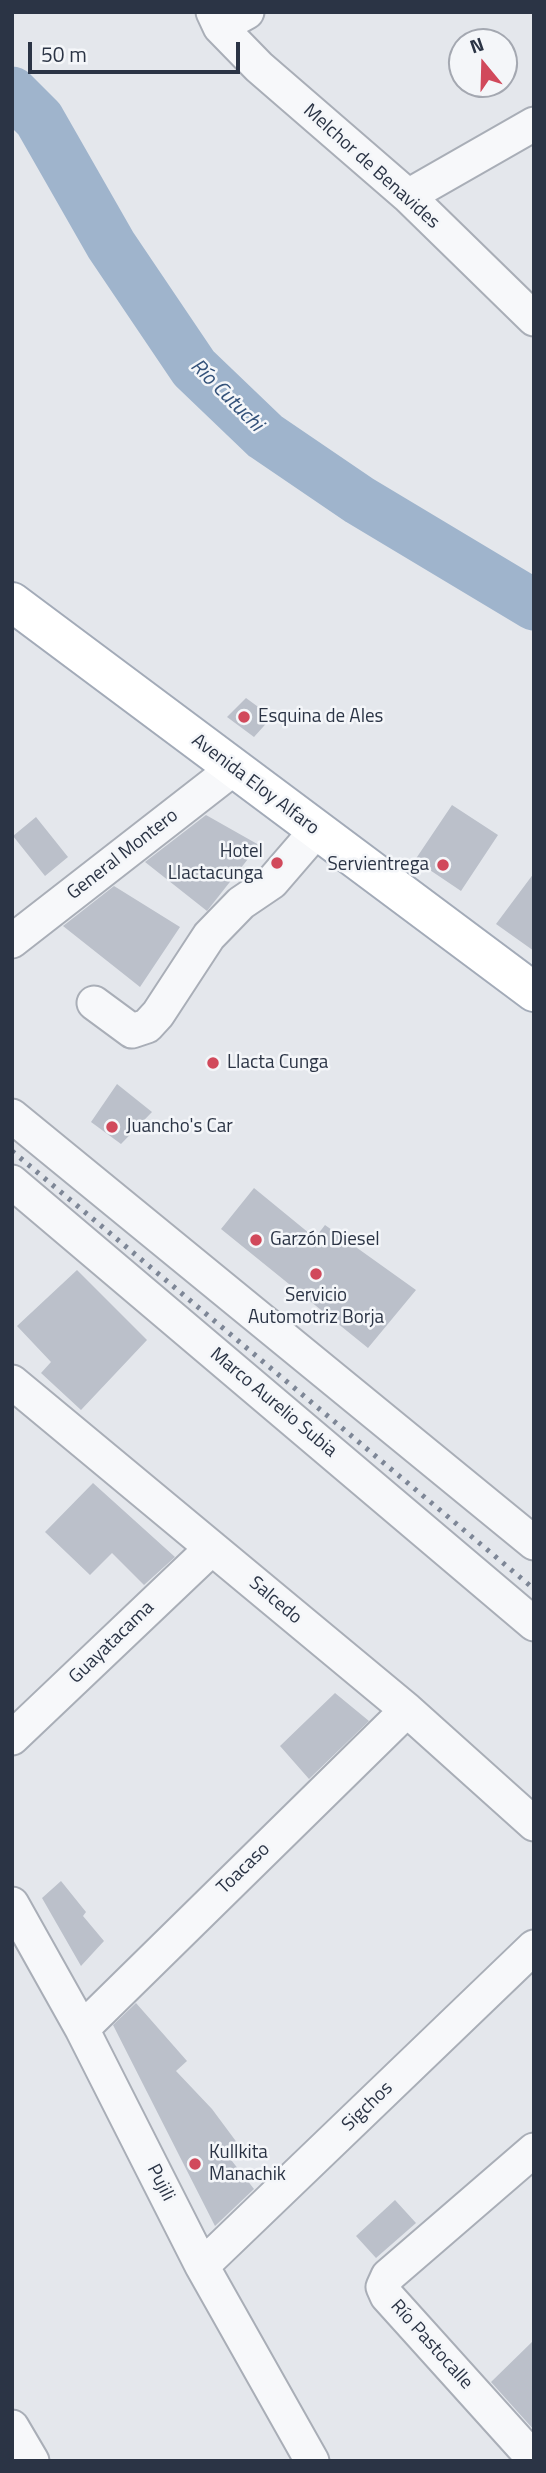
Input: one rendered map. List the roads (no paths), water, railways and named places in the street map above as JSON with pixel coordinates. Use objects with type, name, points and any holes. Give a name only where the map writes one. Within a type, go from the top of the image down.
[{"type":"main road","name":"Avenida Eloy Alfaro","points":[[12,602],[534,992]]},
{"type":"street","name":"Melchor de Benavides","points":[[227,17],[259,67],[527,304]]},
{"type":"street","points":[[408,196],[534,124]]},
{"type":"street","name":"General Montero","points":[[12,941],[233,769]]},
{"type":"street","points":[[94,1003],[132,1031],[147,1026],[158,1014],[209,936],[241,903],[272,882],[316,831]]},
{"type":"street","points":[[12,1116],[534,1543]]},
{"type":"street","name":"Marco Aurelio Subia","points":[[12,1182],[534,1624]]},
{"type":"street","name":"Salcedo","points":[[12,1382],[407,1710],[534,1824]]},
{"type":"street","name":"Guayatacama","points":[[12,1738],[212,1548]]},
{"type":"street","name":"Toacaso","points":[[82,2029],[407,1710]]},
{"type":"street","name":"Pujili","points":[[12,1904],[82,2029],[202,2266],[312,2461]]},
{"type":"street","name":"Sigchos","points":[[202,2266],[534,1947]]},
{"type":"street","name":"Río Pastocalle","points":[[534,2150],[387,2276],[383,2287],[387,2296],[534,2459]]},
{"type":"street","points":[[12,2427],[32,2461]]},
{"type":"waterway","name":"Río Cutuchi","points":[[12,92],[39,119],[111,245],[194,368],[265,436],[359,500],[534,605]]},
{"type":"railway","points":[[12,1151],[534,1589]]},
{"type":"place","name":"Esquina de Ales","points":[[244,717]]},
{"type":"place","name":"Hotel Llactacunga","points":[[277,863]]},
{"type":"place","name":"Servientrega","points":[[443,865]]},
{"type":"place","name":"Llacta Cunga","points":[[213,1063]]},
{"type":"place","name":"Juancho's Car","points":[[112,1127]]},
{"type":"place","name":"Garzón Diesel","points":[[256,1240]]},
{"type":"place","name":"Servicio Automotriz Borja","points":[[316,1274]]},
{"type":"place","name":"Kullkita Manachik","points":[[195,2164]]}]
